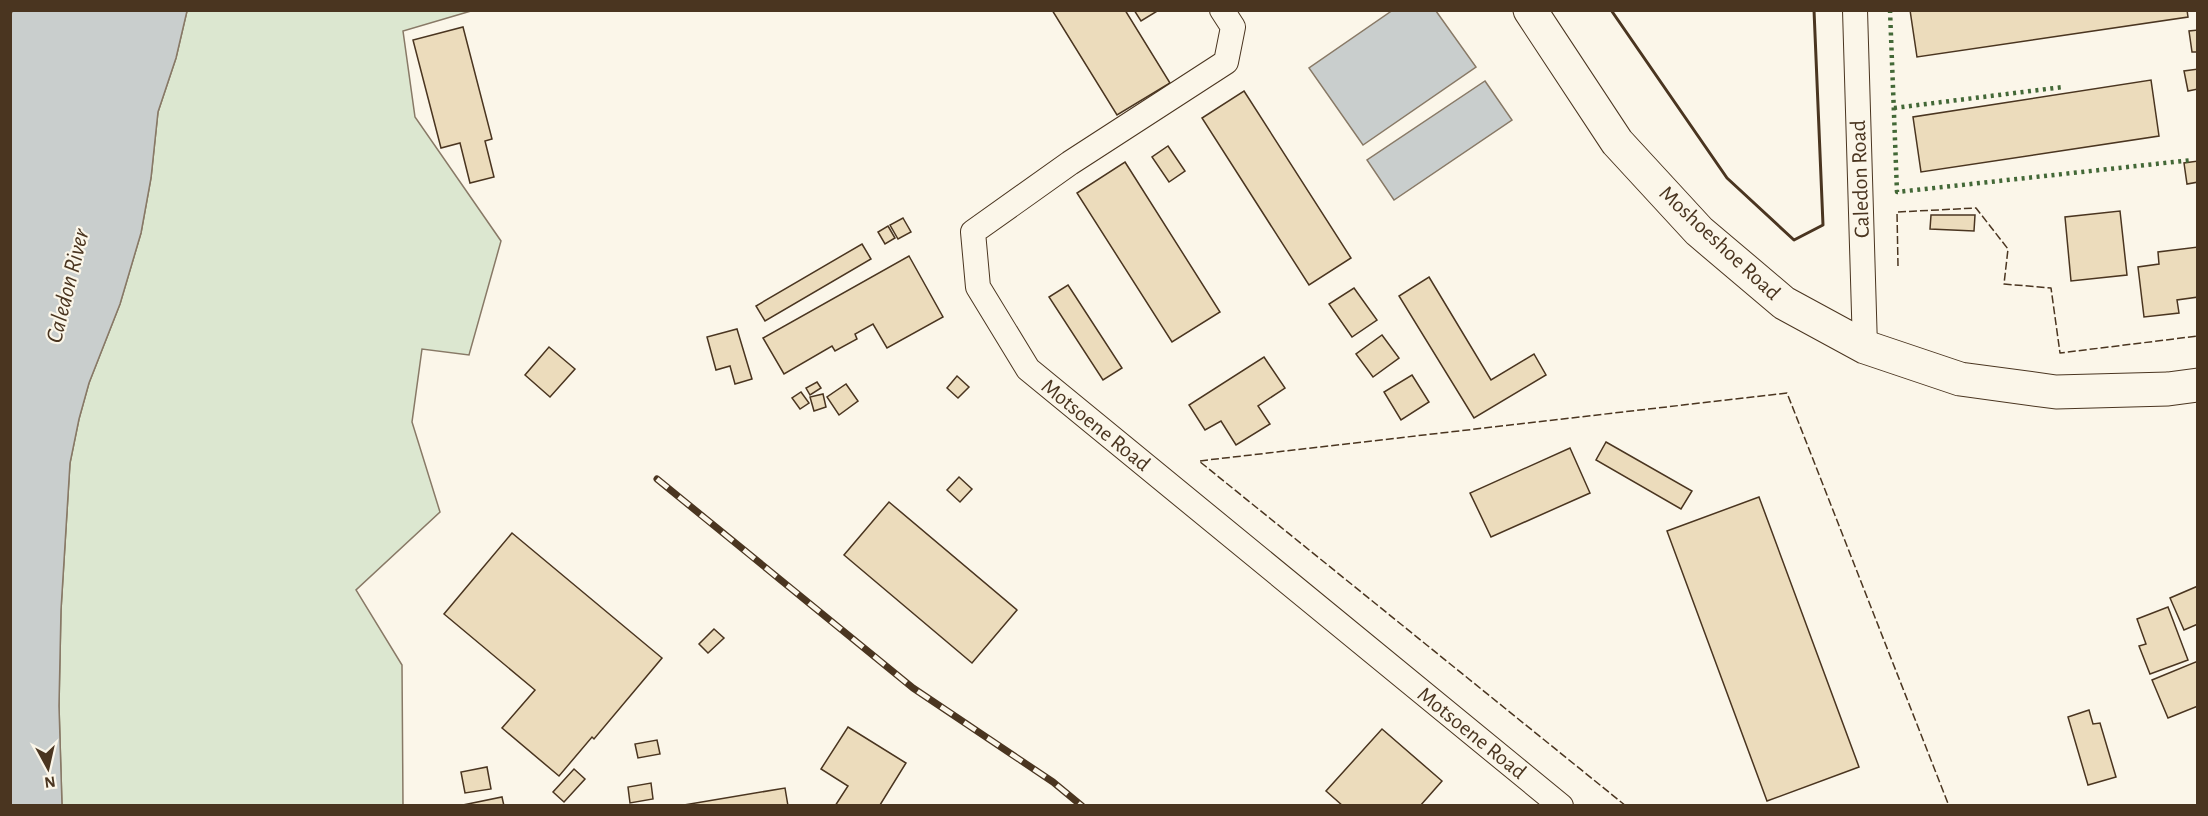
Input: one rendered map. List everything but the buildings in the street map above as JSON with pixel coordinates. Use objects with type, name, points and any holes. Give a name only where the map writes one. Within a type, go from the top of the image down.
[{"type":"main road","name":"Moshoeshoe Road","points":[[1530,10],[1617,142],[1699,231],[1784,303],[1865,347],[1960,379],[2056,392],[2168,389],[2198,385]]},
{"type":"street","name":"Motsoene Road","points":[[1222,10],[1233,27],[1226,62],[1070,163],[973,232],[978,287],[1028,369],[1561,806]]},
{"type":"street","name":"Caledon Road","points":[[1855,10],[1865,347]]},
{"type":"green space","points":[[187,11],[471,11],[403,31],[415,117],[501,241],[469,355],[422,349],[412,422],[440,512],[356,590],[402,665],[403,805],[62,806],[59,706],[61,610],[70,463],[89,383],[120,304],[141,233],[151,178],[158,112],[176,58]]},
{"type":"water","name":"Caledon River","points":[[13,10],[187,11],[176,58],[158,112],[151,178],[141,233],[120,304],[89,383],[70,463],[61,610],[59,706],[62,805],[11,805],[10,16]]},
{"type":"water","points":[[1393,10],[1436,11],[1476,67],[1363,145],[1309,68]]},
{"type":"water","points":[[1485,81],[1512,120],[1394,200],[1367,160]]},
{"type":"railway","points":[[657,479],[913,688],[1053,782],[1082,806]]},
{"type":"hedge","points":[[1890,10],[1897,192],[2192,160]]},
{"type":"hedge","points":[[1894,108],[2063,87]]},
{"type":"fence","points":[[1898,266],[1897,212],[1976,208],[2008,249],[2004,284],[2051,288],[2060,353],[2198,336]]},
{"type":"fence","points":[[1626,806],[1199,461],[1787,393],[1949,806]]},
{"type":"wall","points":[[1611,10],[1727,178],[1794,240],[1823,225],[1814,10]]}]
